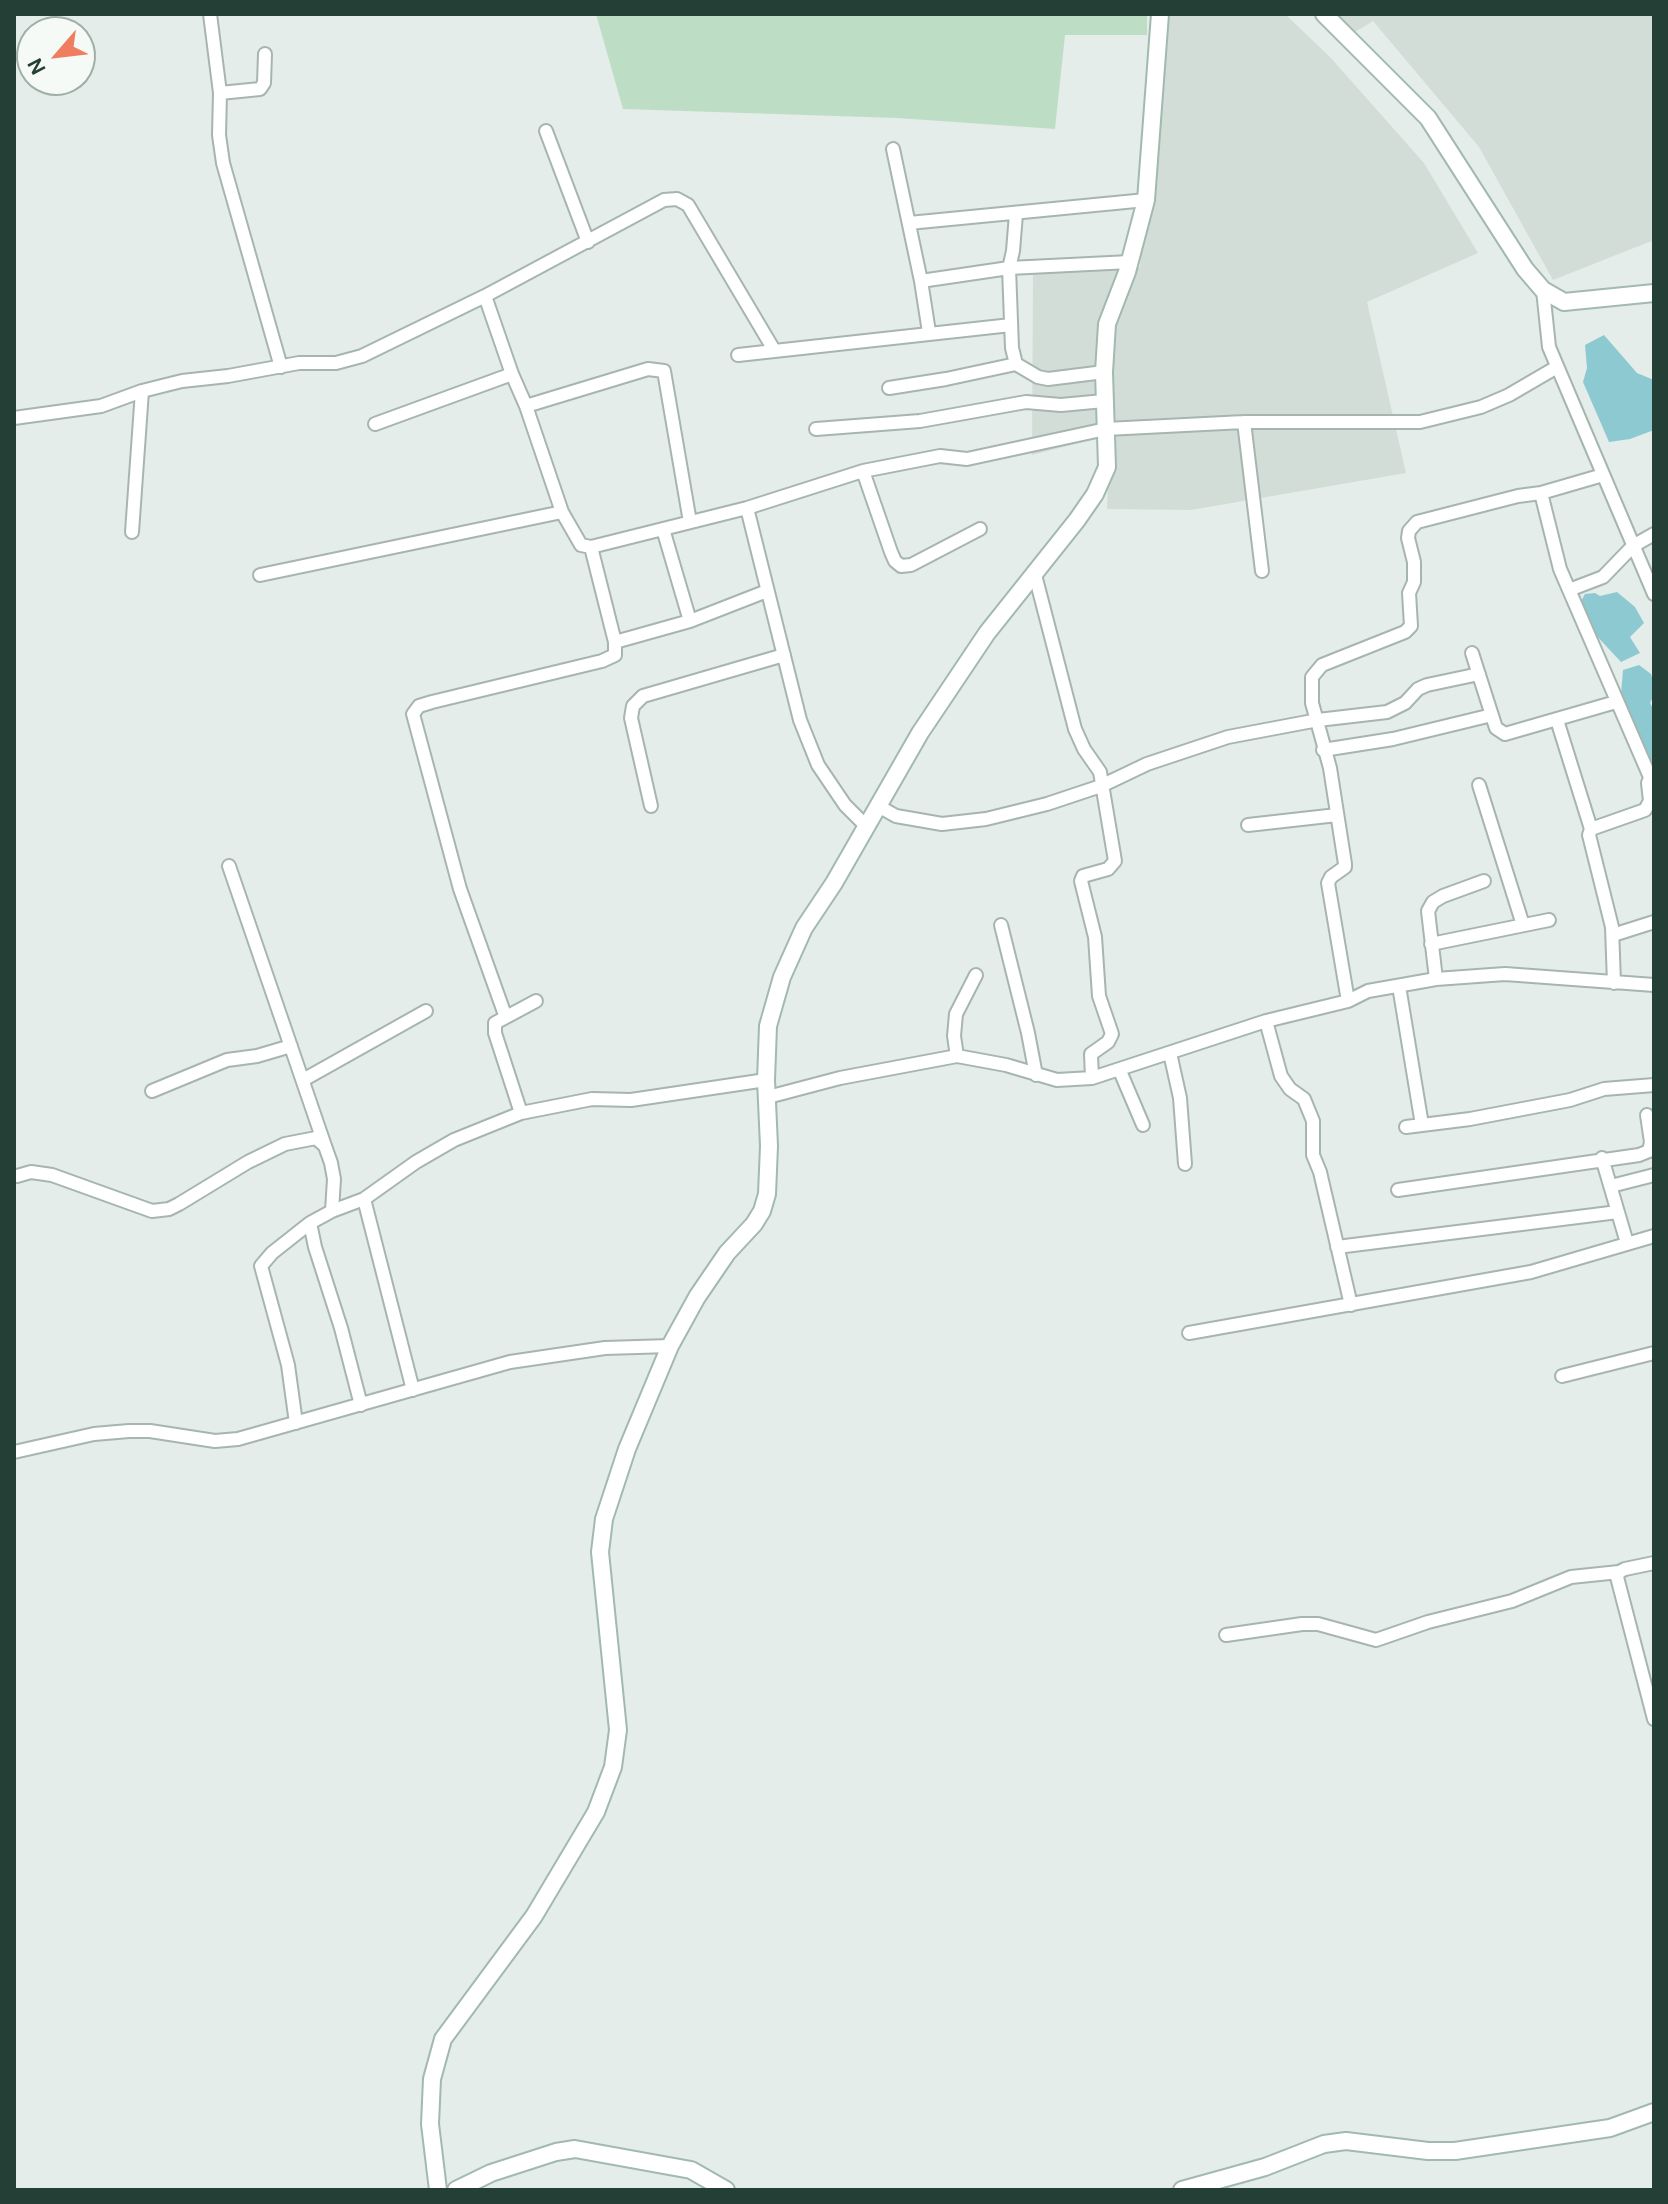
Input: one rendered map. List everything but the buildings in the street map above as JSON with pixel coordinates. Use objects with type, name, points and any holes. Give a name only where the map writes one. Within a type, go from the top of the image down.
[{"type":"street","points":[[210,14],[220,93],[219,135],[223,163],[281,367]]},
{"type":"street","points":[[438,2190],[430,2124],[432,2079],[443,2039],[534,1916],[596,1812],[613,1767],[618,1730],[600,1552],[604,1519],[627,1449],[670,1346],[705,1286],[762,1211],[767,1194],[768,1026],[782,977],[804,928],[920,733],[987,633],[1077,520],[1095,494],[1107,467],[1104,372],[1107,324],[1130,262],[1146,200],[1160,14]]},
{"type":"street","points":[[1324,14],[1428,118],[1525,269],[1543,290],[1564,302],[1654,293]]},
{"type":"street","points":[[220,93],[260,89],[264,83],[265,54]]},
{"type":"street","points":[[546,131],[588,242]]},
{"type":"street","points":[[893,149],[929,332]]},
{"type":"street","points":[[14,418],[101,406],[182,381],[299,363],[336,363],[362,356],[485,296],[664,200],[677,199],[688,205],[774,350]]},
{"type":"street","points":[[909,223],[1146,200]]},
{"type":"street","points":[[1016,214],[1009,268],[1016,364]]},
{"type":"street","points":[[921,281],[1009,268],[1130,262]]},
{"type":"street","points":[[1543,290],[1549,347],[1654,594]]},
{"type":"street","points":[[485,296],[562,512],[581,545],[591,547],[747,508],[863,471],[940,456],[967,459],[1106,429],[1244,422],[1420,422],[1481,407],[1509,395],[1557,367]]},
{"type":"street","points":[[738,355],[1011,325]]},
{"type":"street","points":[[889,388],[1016,364],[1038,377],[1048,379],[1104,372]]},
{"type":"street","points":[[526,406],[648,369],[664,371],[690,522]]},
{"type":"street","points":[[375,424],[512,374]]},
{"type":"street","points":[[132,532],[142,391]]},
{"type":"street","points":[[816,429],[920,421],[1026,402],[1061,405],[1104,401]]},
{"type":"street","points":[[1244,422],[1262,571]]},
{"type":"street","points":[[863,471],[891,552],[901,566],[911,565],[980,529]]},
{"type":"street","points":[[1348,1001],[1328,883],[1345,867],[1330,768],[1310,690],[1312,677],[1317,669],[1405,632],[1411,626],[1409,593],[1414,582],[1414,562],[1408,538],[1411,527],[1417,522],[1603,475]]},
{"type":"street","points":[[1541,493],[1560,569],[1616,702],[1652,774],[1648,783],[1650,801],[1645,810],[1591,829]]},
{"type":"street","points":[[747,508],[800,720],[818,765],[845,805],[866,826]]},
{"type":"street","points":[[260,575],[562,512]]},
{"type":"street","points":[[663,529],[690,621]]},
{"type":"street","points":[[1569,590],[1603,577],[1633,546],[1653,536]]},
{"type":"street","points":[[505,1015],[460,889],[413,714],[419,706],[432,702],[602,661],[615,655],[615,642],[591,547]]},
{"type":"street","points":[[1034,571],[1075,729],[1100,772],[1115,861],[1108,869],[1083,876],[1081,881],[1095,937],[1099,996],[1112,1034],[1108,1042],[1091,1054],[1092,1078]]},
{"type":"street","points":[[615,642],[690,621],[767,591]]},
{"type":"street","points":[[1472,653],[1496,728],[1505,734],[1616,702]]},
{"type":"street","points":[[651,806],[631,718],[633,706],[643,696],[784,655]]},
{"type":"street","points":[[878,806],[896,816],[942,824],[962,823],[1047,804],[1101,786],[1147,764],[1228,737],[1318,720],[1387,712],[1405,703],[1418,689],[1427,685],[1479,674]]},
{"type":"street","points":[[1323,750],[1393,739],[1492,715]]},
{"type":"street","points":[[1557,720],[1591,829],[1591,848],[1613,935],[1614,983]]},
{"type":"street","points":[[1479,785],[1523,925]]},
{"type":"street","points":[[1248,825],[1337,815]]},
{"type":"street","points":[[229,866],[325,1146],[334,1179],[332,1211]]},
{"type":"street","points":[[1436,979],[1428,911],[1433,902],[1484,881]]},
{"type":"street","points":[[1431,944],[1549,920]]},
{"type":"street","points":[[1613,935],[1654,922]]},
{"type":"street","points":[[1001,925],[1036,1075]]},
{"type":"street","points":[[296,1423],[288,1365],[261,1266],[272,1253],[310,1223],[364,1199],[416,1162],[454,1140],[521,1113],[592,1099],[631,1100],[767,1089],[957,1056],[1006,1065],[1057,1080],[1092,1078],[1266,1021],[1348,1001],[1368,991],[1436,979],[1505,974],[1654,985]]},
{"type":"street","points":[[957,1056],[954,1036],[956,1014],[976,975]]},
{"type":"street","points":[[1399,986],[1422,1125]]},
{"type":"street","points":[[521,1113],[495,1033],[495,1023],[536,1001]]},
{"type":"street","points":[[303,1080],[426,1011]]},
{"type":"street","points":[[1266,1021],[1281,1076],[1290,1089],[1304,1099],[1313,1121],[1313,1155],[1320,1172],[1351,1305]]},
{"type":"street","points":[[152,1091],[227,1060],[257,1056],[291,1046]]},
{"type":"street","points":[[1170,1053],[1180,1098],[1185,1164]]},
{"type":"street","points":[[1120,1071],[1143,1125]]},
{"type":"street","points":[[1406,1127],[1470,1119],[1570,1100],[1604,1089],[1654,1085]]},
{"type":"street","points":[[1398,1190],[1639,1155],[1649,1151],[1653,1142],[1647,1115]]},
{"type":"street","points":[[17,1176],[31,1172],[52,1175],[152,1211],[179,1204],[248,1162],[285,1144],[316,1138],[325,1146]]},
{"type":"street","points":[[1602,1158],[1627,1243]]},
{"type":"street","points":[[1611,1186],[1654,1175]]},
{"type":"street","points":[[364,1199],[413,1390]]},
{"type":"street","points":[[1337,1247],[1618,1212]]},
{"type":"street","points":[[310,1223],[361,1405]]},
{"type":"street","points":[[1189,1333],[1531,1272],[1654,1236]]},
{"type":"street","points":[[14,1452],[94,1434],[129,1431],[150,1431],[215,1441],[238,1439],[510,1362],[605,1348],[670,1346]]},
{"type":"street","points":[[1562,1376],[1654,1353]]},
{"type":"street","points":[[1226,1635],[1318,1624],[1331,1625],[1376,1640],[1428,1622],[1512,1601],[1571,1577],[1619,1572],[1654,1563]]},
{"type":"street","points":[[1619,1572],[1617,1577],[1650,1689],[1654,1719]]},
{"type":"street","points":[[1182,2190],[1265,2167],[1324,2144],[1346,2141],[1428,2151],[1455,2151],[1610,2128],[1654,2112]]},
{"type":"street","points":[[456,2190],[491,2173],[575,2149],[691,2170],[726,2190]]},
{"type":"shaded area","points":[[1166,14],[1285,14],[1330,57],[1424,163],[1478,253],[1367,302],[1406,473],[1191,510],[1107,509],[1110,435],[1032,455],[1033,273],[1140,267]]},
{"type":"shaded area","points":[[1336,14],[1654,14],[1654,240],[1553,280],[1479,147],[1373,21],[1355,32]]},
{"type":"green space","points":[[596,14],[1147,14],[1147,35],[1065,35],[1055,129],[897,118],[623,109]]},
{"type":"water","points":[[1604,335],[1637,373],[1654,380],[1654,430],[1630,439],[1609,442],[1583,382],[1587,368],[1585,345]]},
{"type":"water","points":[[1617,592],[1635,607],[1644,623],[1630,637],[1640,653],[1621,662],[1593,632],[1579,605],[1585,594],[1600,596]]},
{"type":"water","points":[[1639,665],[1651,674],[1654,685],[1650,703],[1654,710],[1654,761],[1636,757],[1620,706],[1623,670]]}]
